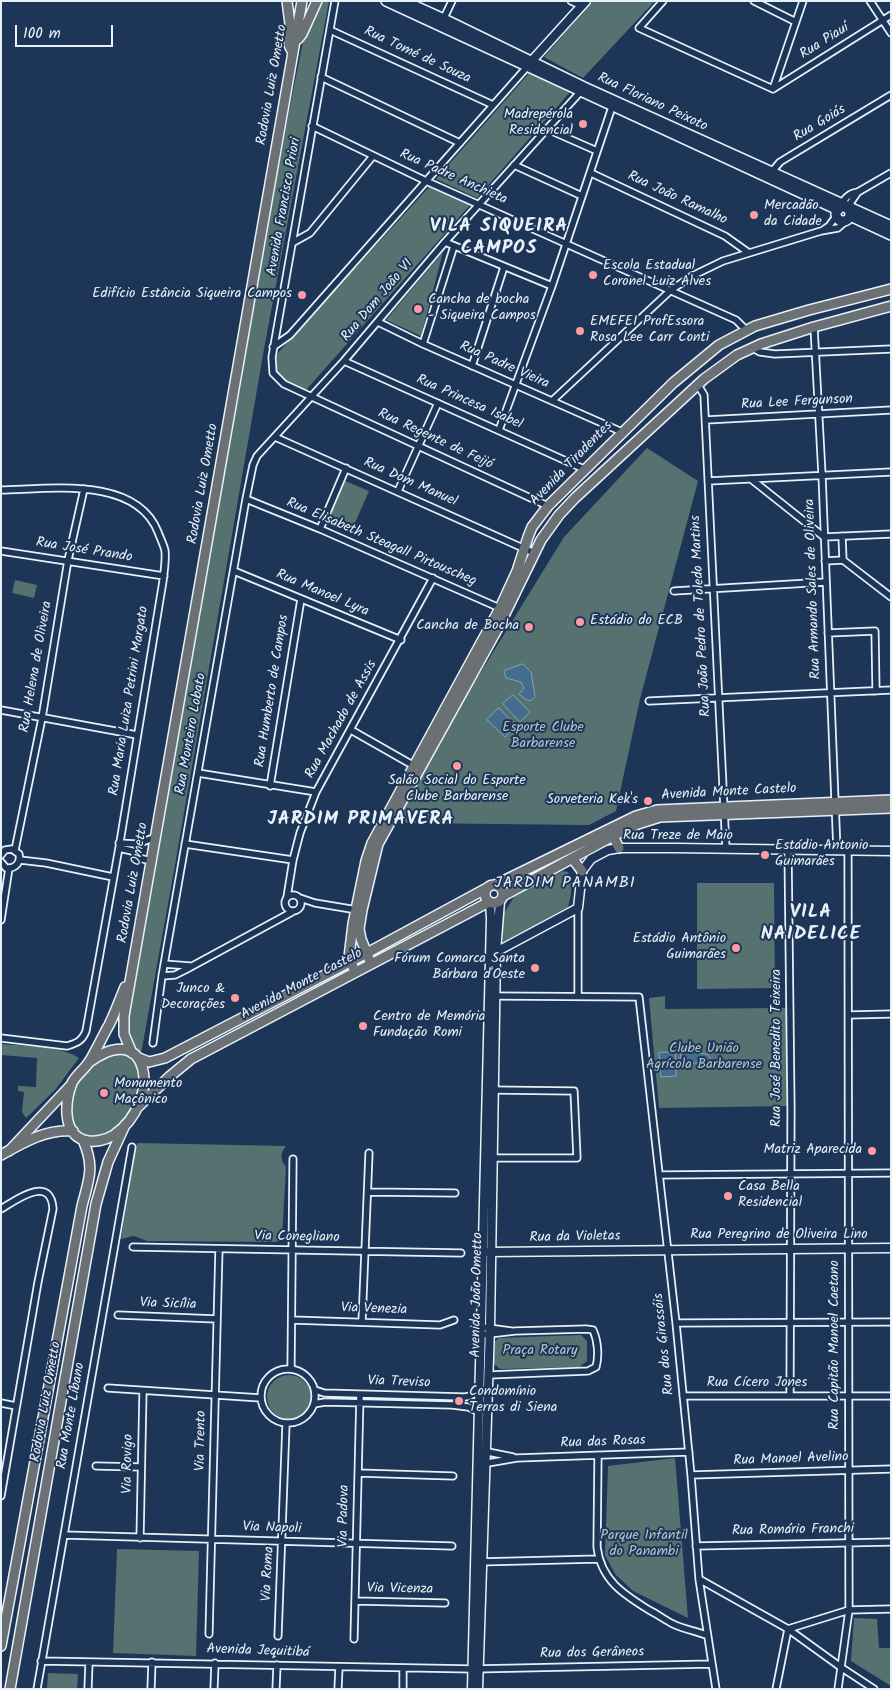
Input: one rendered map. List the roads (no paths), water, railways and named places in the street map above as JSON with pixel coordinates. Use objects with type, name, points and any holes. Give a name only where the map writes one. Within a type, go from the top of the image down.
[{"type":"main road","points":[[287,1],[290,24],[289,45],[293,53]]},
{"type":"main road","name":"Rodovia Luiz Ometto","points":[[136,1056],[124,1034],[123,1026],[302,1]]},
{"type":"main road","points":[[296,41],[302,34],[317,1]]},
{"type":"main road","name":"Rua Floriano Peixoto","points":[[386,1],[442,22]]},
{"type":"main road","name":"Rua Floriano Peixoto","points":[[404,1],[442,22],[769,175],[891,235]]},
{"type":"main road","name":"Rua Floriano Peixoto","points":[[844,211],[891,226]]},
{"type":"main road","name":"Avenida Tiradentes","points":[[503,610],[532,528],[548,506],[696,362],[719,345],[746,330],[809,310],[891,289]]},
{"type":"main road","name":"Avenida Tiradentes","points":[[350,962],[351,943],[359,910],[366,861],[372,843],[547,530],[575,498],[720,366],[737,355],[753,348],[814,327],[891,306]]},
{"type":"main road","name":"Avenida Monte Castelo","points":[[502,898],[613,836],[638,824],[660,817],[724,811],[835,806],[891,800]]},
{"type":"main road","name":"Avenida Monte Castelo","points":[[835,806],[891,808]]},
{"type":"main road","name":"Avenida Monte Castelo","points":[[136,1056],[149,1062],[159,1061],[184,1049],[491,886],[636,816],[662,810],[724,811]]},
{"type":"main road","points":[[613,836],[619,848]]},
{"type":"main road","points":[[572,858],[582,871]]},
{"type":"main road","points":[[491,886],[502,890],[502,898],[495,903],[489,902],[485,896],[491,886]]},
{"type":"main road","name":"Avenida Monte Castelo","points":[[138,1107],[191,1059],[489,902]]},
{"type":"main road","name":"Avenida Tiradentes","points":[[359,910],[360,934],[371,964]]},
{"type":"main road","points":[[337,969],[351,943]]},
{"type":"main road","points":[[350,962],[355,972]]},
{"type":"main road","name":"Rodovia Luiz Ometto","points":[[88,1063],[110,1023],[132,971]]},
{"type":"main road","points":[[184,1049],[181,1053],[182,1058],[185,1060],[191,1059]]},
{"type":"main road","points":[[125,1050],[136,1056],[145,1076],[144,1088],[138,1107],[125,1125],[115,1134],[106,1139],[83,1140],[72,1131],[68,1123],[66,1111],[72,1084],[76,1077],[88,1063],[104,1052],[125,1050]]},
{"type":"main road","points":[[5,1153],[72,1084]]},
{"type":"main road","name":"Rodovia Luiz Ometto","points":[[10,1689],[96,1204],[108,1162],[125,1125]]},
{"type":"main road","points":[[5,1153],[32,1139],[51,1132],[72,1131]]},
{"type":"main road","name":"Rodovia Luiz Ometto","points":[[1,1646],[82,1206],[90,1176],[91,1163],[83,1140]]},
{"type":"street","name":"Avenida Francisco Priori","points":[[311,397],[284,384],[273,373],[271,366],[335,1]]},
{"type":"street","points":[[442,22],[452,1]]},
{"type":"street","points":[[273,347],[290,335],[584,4],[572,1]]},
{"type":"street","points":[[663,1],[639,28],[773,89],[803,1]]},
{"type":"street","points":[[754,1],[796,22]]},
{"type":"street","points":[[870,1],[891,33]]},
{"type":"street","name":"Rua Piauí","points":[[773,89],[891,16]]},
{"type":"street","name":"Rua Tomé de Souza","points":[[330,30],[493,105]]},
{"type":"street","points":[[321,77],[460,143]]},
{"type":"street","name":"Rua Dom João VI","points":[[275,438],[378,322],[445,242],[582,89]]},
{"type":"street","name":"Rua Goiás","points":[[769,175],[780,162],[891,95]]},
{"type":"street","points":[[499,430],[552,286],[614,104]]},
{"type":"street","name":"Rua Padre Anchieta","points":[[312,126],[426,181],[736,320],[746,330]]},
{"type":"street","points":[[547,129],[598,151]]},
{"type":"street","points":[[292,243],[310,233],[374,156]]},
{"type":"street","points":[[514,165],[582,196]]},
{"type":"street","name":"Rua João Ramalho","points":[[590,172],[725,236],[750,253]]},
{"type":"street","points":[[552,401],[671,290],[708,268],[821,231],[838,228],[844,211],[845,198],[891,173]]},
{"type":"street","points":[[821,231],[844,211],[858,192]]},
{"type":"street","points":[[445,242],[552,286]]},
{"type":"street","points":[[423,344],[454,246]]},
{"type":"street","points":[[472,366],[504,267]]},
{"type":"street","name":"Rua Padre Vieira","points":[[378,322],[423,344],[622,432]]},
{"type":"street","name":"Rua Armando Sales de Oliveira","points":[[814,327],[822,475],[837,851]]},
{"type":"street","points":[[753,348],[760,352],[775,354],[891,349]]},
{"type":"street","name":"Rua Princesa Isabel","points":[[344,361],[584,469]]},
{"type":"street","name":"Rua João Pedro de Toledo Martins","points":[[698,385],[704,395],[706,420],[726,849]]},
{"type":"street","name":"Rua Regente de Feijó","points":[[311,397],[419,445],[548,506]]},
{"type":"street","points":[[398,491],[438,404]]},
{"type":"street","name":"Rua Lee Fergunson","points":[[706,420],[891,410]]},
{"type":"street","name":"Rua Dom Manuel","points":[[275,438],[534,553]]},
{"type":"street","name":"Rua Monteiro Lobato","points":[[153,1043],[164,964],[246,499],[253,465],[257,456],[275,438]]},
{"type":"street","points":[[320,529],[346,468]]},
{"type":"street","points":[[708,482],[891,472]]},
{"type":"street","points":[[752,479],[824,537],[891,534]]},
{"type":"street","name":"Rua Maria Luiza Petrini Margato","points":[[1,490],[84,488],[121,496],[137,504],[154,524],[165,551],[164,576],[86,1031],[78,1043],[67,1046],[1,1038]]},
{"type":"street","name":"Rua Helena de Oliveira","points":[[14,850],[42,718],[68,560],[84,488]]},
{"type":"street","name":"Rua Elisabeth Steagall Pirtouscheg","points":[[246,499],[434,578],[503,610]]},
{"type":"street","points":[[842,536],[843,560]]},
{"type":"street","name":"Rua José Prando","points":[[1,551],[164,576]]},
{"type":"street","points":[[825,561],[843,560],[891,597]]},
{"type":"street","name":"Rua Manoel Lyra","points":[[234,571],[400,640]]},
{"type":"street","name":"Rua Machado de Assis","points":[[287,897],[292,860],[316,792],[434,578]]},
{"type":"street","points":[[674,591],[826,582]]},
{"type":"street","name":"Rua Humberto de Campos","points":[[270,786],[301,599]]},
{"type":"street","points":[[828,633],[875,631],[876,690]]},
{"type":"street","points":[[649,701],[891,690]]},
{"type":"street","points":[[1,710],[137,735]]},
{"type":"street","points":[[351,730],[416,767]]},
{"type":"street","points":[[198,773],[316,792]]},
{"type":"street","points":[[119,845],[137,844],[156,837]]},
{"type":"street","points":[[185,844],[292,860]]},
{"type":"street","points":[[119,845],[139,858],[151,861]]},
{"type":"street","name":"Rua Treze de Maio","points":[[582,871],[591,859],[599,854],[619,848],[891,851]]},
{"type":"street","points":[[1,855],[6,850],[14,850],[19,854],[20,860],[15,867],[9,868],[2,863]]},
{"type":"street","name":"Rua José Benedito Teixeira","points":[[788,850],[791,1098],[790,1396]]},
{"type":"street","name":"Rua Capitão Manoel Caetano","points":[[838,1689],[849,1610],[850,1542],[848,851]]},
{"type":"street","points":[[20,860],[113,876]]},
{"type":"street","points":[[1,920],[9,868]]},
{"type":"street","points":[[492,996],[578,996],[578,908],[582,871]]},
{"type":"street","name":"Rua Machado de Assis","points":[[290,880],[298,896]]},
{"type":"street","points":[[277,920],[287,897],[298,896],[315,903],[359,910]]},
{"type":"street","points":[[298,896],[302,906]]},
{"type":"street","name":"Avenida João Ometto","points":[[493,954],[502,898]]},
{"type":"street","name":"Avenida João Ometto","points":[[482,1451],[489,1375],[487,1330],[493,954],[489,902]]},
{"type":"street","points":[[162,976],[175,974],[192,966],[298,910],[302,906],[315,903]]},
{"type":"street","points":[[285,905],[292,912]]},
{"type":"street","points":[[493,954],[578,908]]},
{"type":"street","points":[[164,964],[192,966]]},
{"type":"street","name":"Rua dos Girassóis","points":[[578,996],[640,997],[676,1323],[699,1578],[706,1635],[716,1689]]},
{"type":"street","points":[[849,1015],[891,1014]]},
{"type":"street","points":[[489,1157],[577,1158],[574,1090],[490,1090]]},
{"type":"street","name":"Rua Monte Líbano","points":[[36,1689],[132,1147]]},
{"type":"street","points":[[362,1322],[369,1153]]},
{"type":"street","points":[[291,1369],[293,1159]]},
{"type":"street","points":[[659,1175],[891,1173]]},
{"type":"street","points":[[1,1210],[37,1191],[45,1193],[52,1199],[53,1209],[38,1282],[1,1496]]},
{"type":"street","points":[[368,1192],[455,1193]]},
{"type":"street","name":"Via Conegliano","points":[[133,1247],[461,1253]]},
{"type":"street","name":"Rua Peregrino de Oliveira Lino","points":[[667,1250],[891,1248]]},
{"type":"street","name":"Via Trento","points":[[209,1634],[219,1249]]},
{"type":"street","name":"Rua da Violetas","points":[[488,1252],[667,1250]]},
{"type":"street","name":"Via Sicília","points":[[118,1315],[217,1319]]},
{"type":"street","name":"Via Venezia","points":[[292,1320],[440,1325],[454,1320]]},
{"type":"street","points":[[676,1323],[891,1322]]},
{"type":"street","points":[[487,1330],[515,1332],[586,1328],[593,1330],[596,1337],[598,1360],[596,1367],[588,1371],[489,1375]]},
{"type":"street","name":"Avenida João Ometto","points":[[478,1689],[476,1669],[482,1464],[479,1389],[481,1335],[487,1330]]},
{"type":"street","points":[[291,1369],[304,1374],[309,1378],[315,1390],[314,1404],[310,1412],[304,1419],[296,1423],[286,1424],[277,1421],[269,1416],[263,1407],[261,1398],[264,1383],[269,1376],[276,1372],[291,1369]]},
{"type":"street","points":[[108,1388],[261,1398]]},
{"type":"street","name":"Via Treviso","points":[[315,1390],[324,1393],[360,1395],[465,1397],[470,1396],[479,1389]]},
{"type":"street","name":"Via Rovigo","points":[[140,1538],[143,1391]]},
{"type":"street","name":"Via Padova","points":[[354,1639],[360,1395]]},
{"type":"street","name":"Rua Cícero Jones","points":[[683,1396],[891,1396]]},
{"type":"street","name":"Via Treviso","points":[[314,1404],[325,1402],[452,1405],[468,1407],[479,1412]]},
{"type":"street","points":[[1,1403],[16,1406]]},
{"type":"street","name":"Via Roma","points":[[278,1636],[286,1424]]},
{"type":"street","name":"Rua das Rosas","points":[[482,1451],[518,1458]]},
{"type":"street","name":"Rua das Rosas","points":[[482,1464],[518,1458],[689,1452]]},
{"type":"street","points":[[598,1456],[598,1559],[612,1582],[624,1594],[673,1624],[706,1635]]},
{"type":"street","points":[[96,1466],[141,1467]]},
{"type":"street","name":"Rua Manoel Avelino","points":[[691,1476],[891,1469]]},
{"type":"street","points":[[358,1473],[453,1476]]},
{"type":"street","name":"Via Napoli","points":[[64,1535],[452,1546]]},
{"type":"street","name":"Rua Romário Franchi","points":[[696,1546],[891,1542]]},
{"type":"street","points":[[479,1562],[598,1559]]},
{"type":"street","points":[[699,1578],[788,1628],[874,1689]]},
{"type":"street","name":"Via Vicenza","points":[[355,1601],[445,1603]]},
{"type":"street","points":[[788,1628],[849,1610],[891,1609]]},
{"type":"street","points":[[776,1689],[788,1628]]},
{"type":"street","name":"Avenida Jequitibá","points":[[41,1661],[476,1669]]},
{"type":"street","points":[[88,1662],[88,1689]]},
{"type":"street","points":[[151,1689],[152,1662]]},
{"type":"street","points":[[214,1689],[215,1663]]},
{"type":"street","name":"Rua dos Gerâneos","points":[[476,1669],[712,1664]]},
{"type":"street","points":[[276,1689],[277,1665]]},
{"type":"street","points":[[338,1689],[339,1667]]},
{"type":"street","points":[[403,1668],[403,1689]]},
{"type":"street","name":"Avenida João Ometto","points":[[472,1689],[476,1669]]},
{"type":"water","points":[[523,664],[531,672],[535,697],[530,701],[519,694],[524,688],[521,682],[506,678],[504,671]]},
{"type":"water","points":[[513,695],[530,712],[520,722],[503,704]]},
{"type":"water","points":[[499,708],[516,726],[505,737],[487,720]]},
{"type":"water","points":[[687,1050],[708,1055],[712,1061],[706,1066],[696,1063],[687,1068],[680,1059],[681,1053]]},
{"type":"water","points":[[675,1052],[676,1076],[661,1077],[659,1053]]},
{"type":"place","name":"Madrepérola Residencial","points":[[583,124]]},
{"type":"place","name":"Mercadão da Cidade","points":[[754,215]]},
{"type":"place","name":"Escola Estadual Coronel Luiz Alves","points":[[593,275]]},
{"type":"place","name":"Edifício Estância Siqueira Campos","points":[[302,295]]},
{"type":"place","name":"Cancha de bocha - Siqueira Campos","points":[[418,309]]},
{"type":"place","name":"EMEFEI ProfEssora Rosa Lee Carr Conti","points":[[580,331]]},
{"type":"place","name":"Estádio do ECB","points":[[580,622]]},
{"type":"place","name":"Cancha de Bocha","points":[[529,627]]},
{"type":"place","name":"Salão Social do Esporte Clube Barbarense","points":[[457,766]]},
{"type":"place","name":"Sorveteria Kek's","points":[[648,801]]},
{"type":"place","name":"Estádio Antonio Guimarães","points":[[765,855]]},
{"type":"place","name":"Estádio Antônio Guimarães","points":[[736,948]]},
{"type":"place","name":"Fórum Comarca Santa Bárbara d'Oeste","points":[[535,968]]},
{"type":"place","name":"Junco & Decorações","points":[[235,998]]},
{"type":"place","name":"Centro de Memória Fundação Romi","points":[[363,1026]]},
{"type":"place","name":"Monumento Maçônico","points":[[104,1093]]},
{"type":"place","name":"Matriz Aparecida","points":[[872,1151]]},
{"type":"place","name":"Casa Bella Residencial","points":[[728,1196]]},
{"type":"place","name":"Condomínio Terras di Siena","points":[[459,1401]]},
{"type":"district","name":"VILA SIQUEIRA CAMPOS","points":[[499,239]]},
{"type":"district","name":"JARDIM PRIMAVERA","points":[[361,821]]},
{"type":"district","name":"JARDIM PANAMBI","points":[[565,884]]},
{"type":"district","name":"VILA NAIDELICE","points":[[811,925]]},
{"type":"park label","name":"Esporte Clube Barbarense","points":[[543,738]]},
{"type":"park label","name":"Clube União Agrícola Barbarense","points":[[704,1058]]},
{"type":"park label","name":"Praça Rotary","points":[[540,1352]]},
{"type":"park label","name":"Parque Infantil do Panambi","points":[[644,1545]]}]
